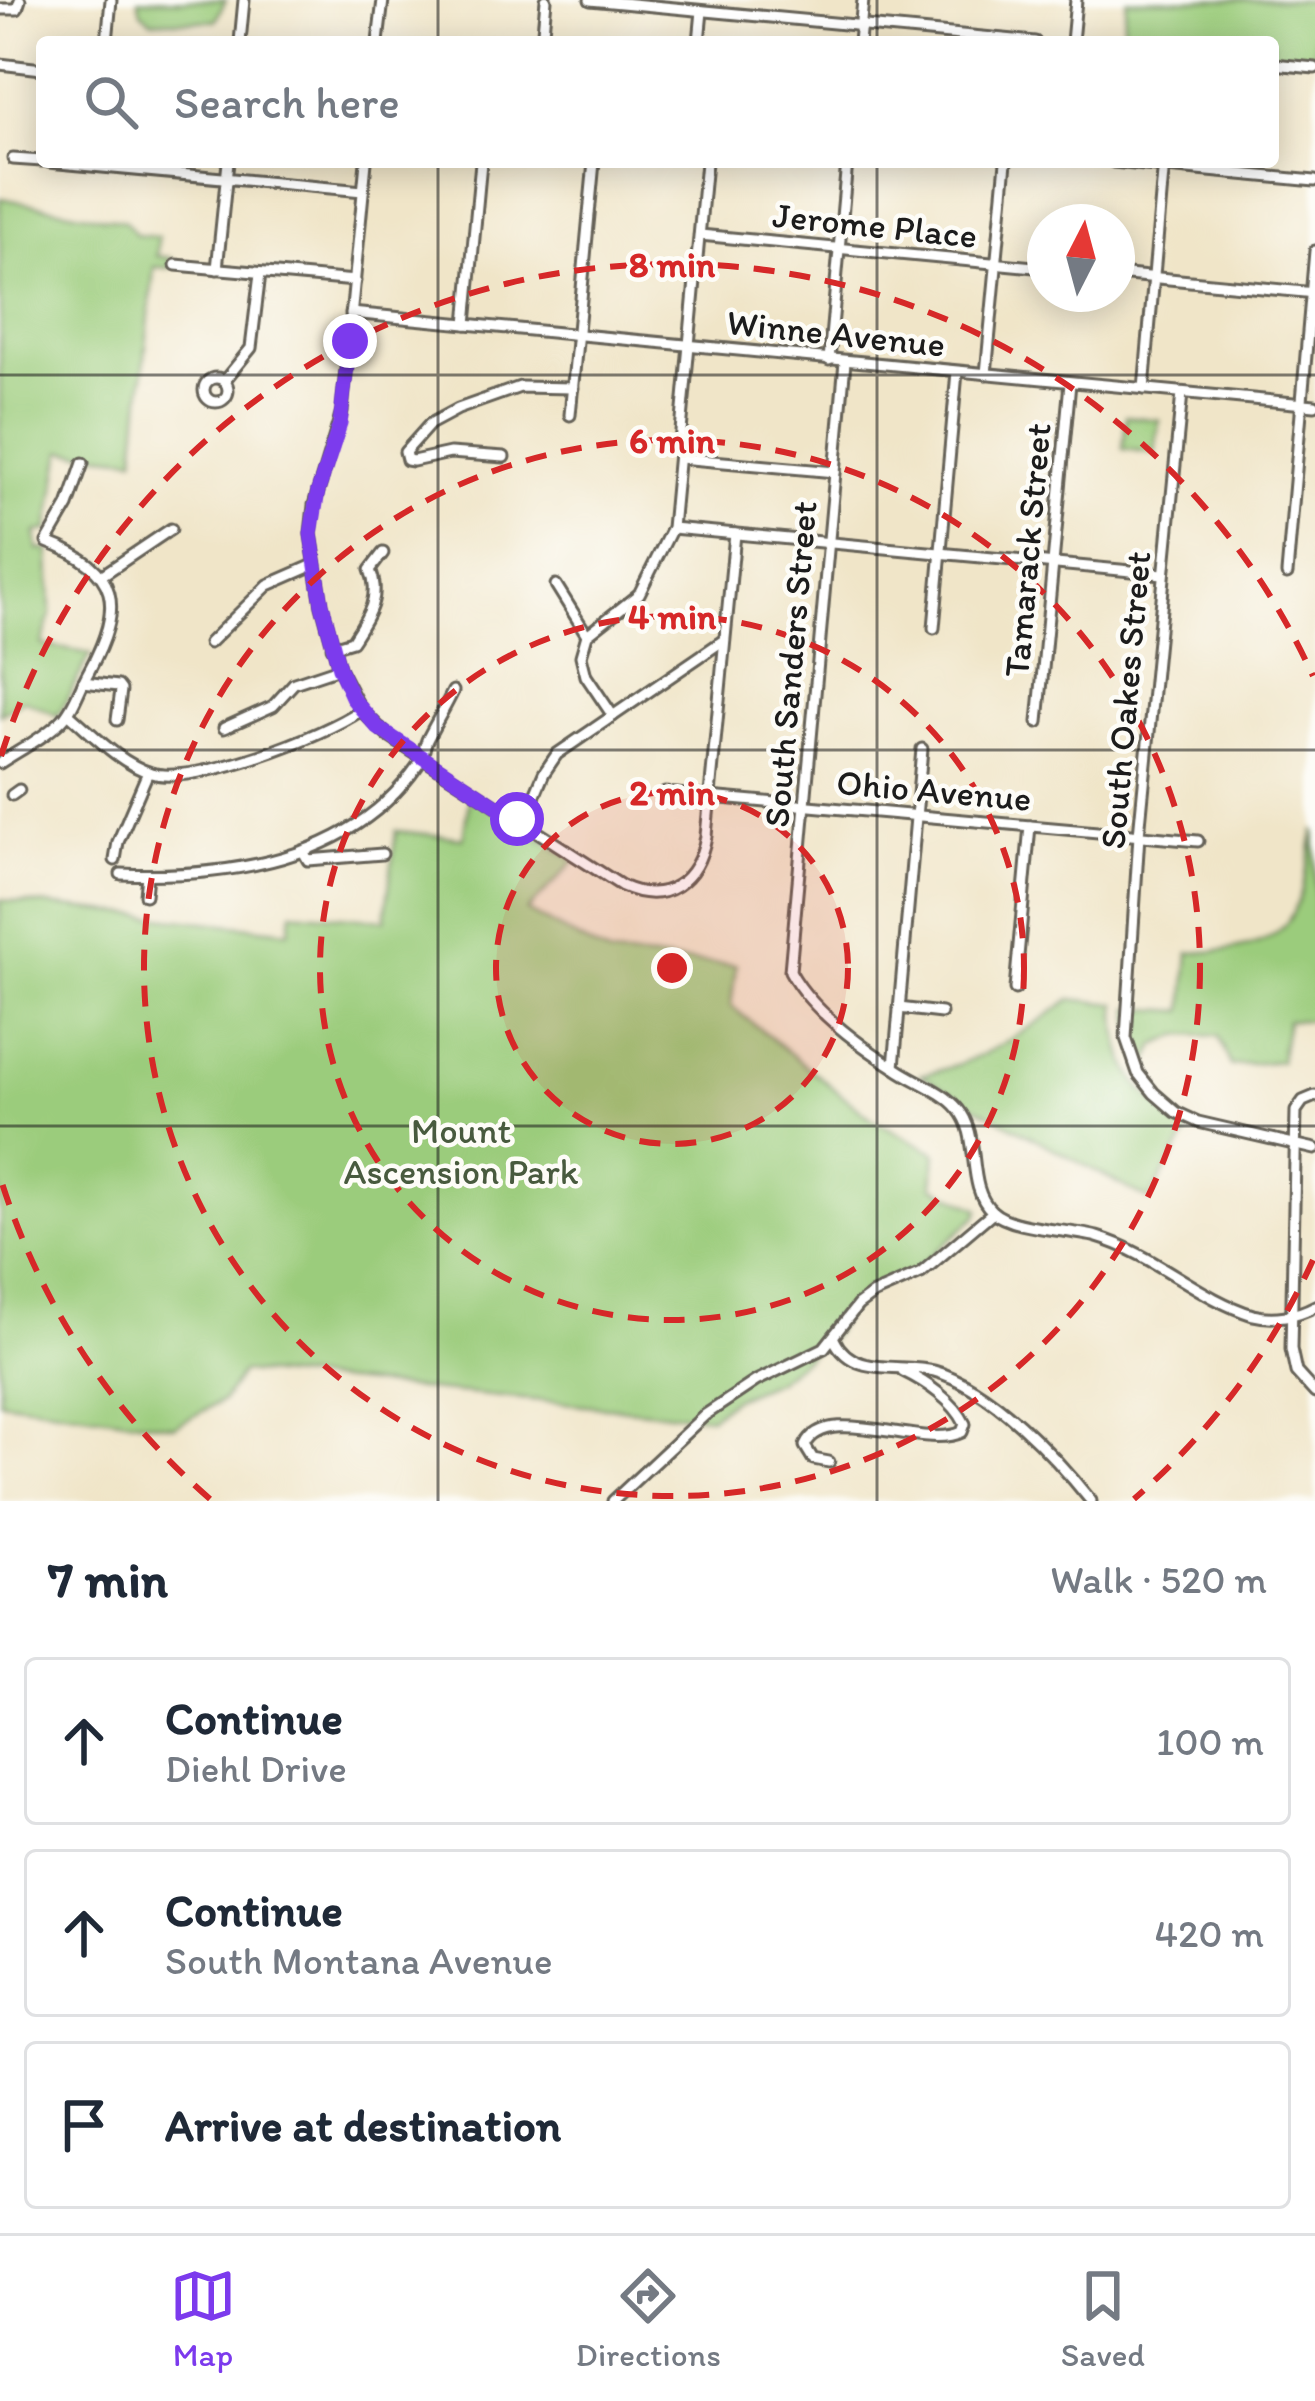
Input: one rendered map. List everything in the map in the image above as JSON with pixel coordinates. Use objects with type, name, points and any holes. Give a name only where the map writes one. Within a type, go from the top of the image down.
[{"type":"street","points":[[0,9],[17,9],[20,0]]},
{"type":"street","points":[[108,36],[111,0]]},
{"type":"street","points":[[241,36],[244,0]]},
{"type":"street","points":[[379,36],[383,0]]},
{"type":"street","points":[[543,36],[546,0]]},
{"type":"street","points":[[590,0],[964,36]]},
{"type":"street","points":[[859,36],[862,0]]},
{"type":"street","points":[[1073,36],[1076,0]]},
{"type":"street","points":[[700,36],[702,11]]},
{"type":"street","points":[[0,64],[36,68]]},
{"type":"street","points":[[1279,65],[1315,68]]},
{"type":"street","points":[[13,159],[36,161]]},
{"type":"street","points":[[127,168],[363,191]]},
{"type":"street","points":[[217,268],[227,168]]},
{"type":"street","points":[[365,168],[340,424],[312,520],[314,565],[332,646],[361,710],[378,728],[622,886],[656,893],[680,886],[700,861],[735,534]]},
{"type":"street","points":[[466,324],[480,168]]},
{"type":"street","points":[[570,415],[593,168]]},
{"type":"street","points":[[586,634],[632,602],[672,528],[706,168]]},
{"type":"street","points":[[829,360],[846,168]]},
{"type":"street","points":[[986,374],[1005,168]]},
{"type":"street","points":[[1144,389],[1164,168]]},
{"type":"street","points":[[1192,168],[1315,181]]},
{"type":"street","name":"Jerome Place","points":[[700,235],[1027,267]]},
{"type":"street","points":[[1287,574],[1315,251]]},
{"type":"street","points":[[176,265],[355,281]]},
{"type":"street","points":[[224,381],[251,348],[260,274]]},
{"type":"street","points":[[1135,276],[1313,293]]},
{"type":"street","name":"Winne Avenue","points":[[352,313],[1315,405]]},
{"type":"street","name":"South Sanders Street","points":[[845,362],[790,971],[802,993],[893,1067]]},
{"type":"street","points":[[934,628],[956,372]]},
{"type":"street","name":"Tamarack Street","points":[[1038,722],[1070,383]]},
{"type":"street","points":[[504,457],[449,453],[413,461],[407,460],[405,452],[430,424],[458,409],[520,387],[573,388]]},
{"type":"street","name":"South Oakes Street","points":[[1182,393],[1138,836],[1126,1038],[1138,1073],[1176,1112],[1198,1122],[1315,1150]]},
{"type":"street","points":[[679,458],[835,472]]},
{"type":"street","points":[[0,763],[68,713],[112,615],[109,589],[101,576],[77,554],[46,542],[68,506],[83,463]]},
{"type":"street","points":[[672,528],[1163,574]]},
{"type":"street","points":[[101,576],[171,529]]},
{"type":"street","points":[[332,646],[352,641],[368,616],[376,584],[370,571],[382,554]]},
{"type":"street","points":[[209,643],[268,585],[314,565]]},
{"type":"street","points":[[556,586],[586,634],[583,669],[614,716]]},
{"type":"street","points":[[523,823],[549,762],[724,640]]},
{"type":"street","points":[[224,728],[273,706],[294,683],[339,668]]},
{"type":"street","points":[[83,682],[118,686],[117,720]]},
{"type":"street","points":[[121,874],[206,874],[304,851],[349,831],[376,813],[423,759],[424,747],[453,691]]},
{"type":"street","points":[[68,713],[131,764],[173,777],[212,770],[344,722],[361,710]]},
{"type":"street","points":[[922,749],[893,1067],[952,1102],[964,1115],[980,1188],[993,1212],[1009,1222],[1117,1244],[1250,1314],[1292,1315],[1315,1306]]},
{"type":"street","points":[[115,860],[148,772]]},
{"type":"street","name":"Ohio Avenue","points":[[664,793],[1198,842]]},
{"type":"street","points":[[1016,989],[1030,826]]},
{"type":"street","points":[[304,851],[308,860],[319,861],[382,854]]},
{"type":"street","points":[[145,895],[147,874]]},
{"type":"street","points":[[899,1008],[941,1013]]},
{"type":"street","points":[[1315,1096],[1296,1111],[1291,1348],[1296,1372],[1315,1393]]},
{"type":"street","points":[[613,1501],[720,1405],[834,1339],[858,1305],[921,1273],[993,1212]]},
{"type":"street","points":[[834,1339],[840,1351],[854,1360],[937,1372],[967,1387],[1029,1434],[1091,1501]]},
{"type":"street","points":[[829,1462],[813,1459],[806,1446],[819,1430],[862,1428],[938,1438],[962,1432],[965,1424],[960,1414],[920,1379],[898,1369]]},
{"type":"green space","points":[[138,0],[226,0],[215,21],[151,21],[141,12]]},
{"type":"green space","points":[[1127,0],[1315,0],[1315,58],[1279,55],[1279,36],[1122,36]]},
{"type":"green space","points":[[0,198],[125,221],[136,235],[158,237],[157,256],[171,258],[170,268],[154,267],[135,458],[62,451],[48,530],[36,533],[38,549],[49,550],[51,614],[42,645],[91,654],[58,716],[24,700],[0,714]]},
{"type":"green space","points":[[1126,416],[1159,420],[1155,453],[1123,449]]},
{"type":"green space","name":"Mount Ascension Park","points":[[470,794],[575,861],[527,911],[610,956],[736,965],[731,1006],[872,1119],[936,1153],[933,1186],[980,1209],[978,1215],[914,1271],[866,1291],[847,1309],[832,1337],[777,1380],[734,1398],[710,1417],[242,1372],[223,1400],[175,1426],[0,1401],[0,900],[289,931],[292,912],[385,920],[396,831],[463,838]]},
{"type":"green space","points":[[1315,830],[1315,1021],[1287,1020],[1280,1061],[1231,1066],[1218,1036],[1180,1035],[1156,1045],[1145,1069],[1133,1042],[1131,1008],[1184,1011],[1189,953],[1250,945],[1284,926],[1302,889]]},
{"type":"green space","points":[[1071,999],[1117,1004],[1121,1046],[1134,1078],[1157,1103],[1192,1126],[1149,1200],[973,1105],[966,1107],[954,1094],[921,1075],[981,1055]]},
{"type":"route","points":[[350,341],[340,424],[314,505],[311,534],[339,668],[353,699],[378,728],[517,819]]}]
